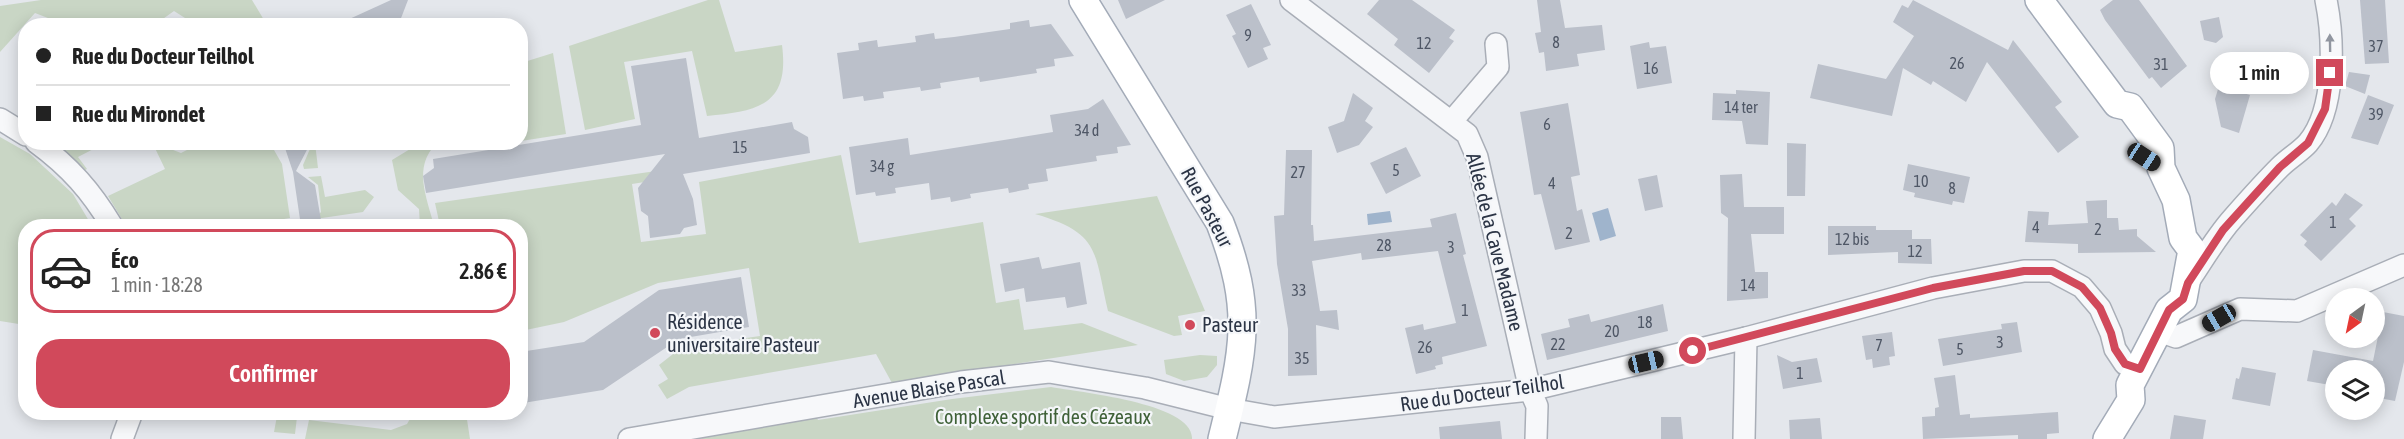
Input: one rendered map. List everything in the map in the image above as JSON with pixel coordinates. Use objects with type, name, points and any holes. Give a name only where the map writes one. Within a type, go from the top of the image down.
[{"type":"main road","name":"Rue Pasteur","points":[[1083,0],[1220,223],[1234,260],[1241,294],[1244,335],[1222,439]]},
{"type":"main road","points":[[2039,0],[2116,104],[2115,117],[2144,157],[2161,168],[2176,200],[2182,238],[2192,250],[2188,283],[2183,299],[2164,320],[2135,377],[2131,400],[2106,439]]},
{"type":"main road","points":[[2164,320],[2173,247],[2182,238]]},
{"type":"main road","points":[[2095,439],[2098,421],[2116,391],[2135,377]]},
{"type":"street","name":"Allée de la Cave Madame","points":[[1292,0],[1467,134],[1477,157],[1530,390],[1536,406],[1536,439]]},
{"type":"street","points":[[2188,283],[2223,230],[2280,167],[2308,143],[2325,109],[2329,90],[2330,38],[2326,0]]},
{"type":"street","points":[[1452,121],[1498,67],[1496,44]]},
{"type":"street","points":[[0,120],[18,130]]},
{"type":"street","points":[[47,150],[91,192],[108,219]]},
{"type":"street","points":[[2182,238],[2206,237],[2223,230]]},
{"type":"street","points":[[2164,320],[2176,337],[2240,309],[2297,311],[2404,265]]},
{"type":"street","name":"Rue du Docteur Teilhol","points":[[1229,410],[1274,417],[1530,390],[1746,338],[1933,288],[2024,271],[2052,271],[2082,287],[2100,308],[2115,349],[2135,377]]},
{"type":"street","points":[[1744,439],[1746,338]]},
{"type":"street","name":"Avenue Blaise Pascal","points":[[629,439],[961,382],[1049,372],[1145,388],[1229,410]]},
{"type":"street","points":[[122,439],[129,420]]},
{"type":"green space","points":[[41,0],[252,0],[263,18],[185,18],[174,11],[164,18],[48,18],[35,13],[31,18],[18,18],[18,32],[0,52],[0,6]]},
{"type":"green space","points":[[708,0],[719,0],[735,52],[782,45],[781,81],[775,93],[766,102],[755,107],[707,116],[692,51],[624,62],[635,119],[585,130],[569,46]]},
{"type":"green space","points":[[553,53],[566,134],[528,140],[528,61]]},
{"type":"green space","points":[[0,137],[18,147],[18,150],[30,154],[73,194],[88,219],[18,219],[18,324],[0,321]]},
{"type":"green space","points":[[63,150],[92,150],[78,157],[87,169],[85,170]]},
{"type":"green space","points":[[156,150],[173,150],[181,153],[187,150],[274,150],[282,164],[290,218],[122,219],[108,196],[165,169]]},
{"type":"green space","points":[[310,150],[316,150],[318,168],[304,169],[303,165]]},
{"type":"green space","points":[[408,150],[431,150],[423,172],[425,193],[432,219],[420,219],[419,209],[398,190],[392,160]]},
{"type":"green space","points":[[841,155],[859,243],[983,222],[996,303],[1019,299],[1024,330],[1082,323],[1138,345],[892,383],[876,354],[689,387],[667,399],[658,385],[668,379],[659,365],[682,347],[760,336],[749,268],[658,283],[564,322],[528,330],[528,219],[438,219],[435,203],[656,171],[657,180],[632,184],[641,242],[706,234],[699,182]]},
{"type":"green space","points":[[321,176],[325,197],[365,190],[374,197],[363,212],[315,219],[321,212],[318,185],[308,177]]},
{"type":"green space","points":[[1157,196],[1205,311],[1178,316],[1182,335],[1174,336],[1108,311],[1096,259],[1083,237],[1057,221],[1035,214]]},
{"type":"green space","points":[[1200,355],[1217,356],[1217,365],[1207,377],[1184,381],[1166,374],[1164,360]]},
{"type":"green space","name":"Complexe sportif des Cézeaux","points":[[1051,387],[1108,396],[1156,408],[1175,416],[1188,427],[1192,439],[697,439],[817,418],[818,420],[952,399]]},
{"type":"green space","points":[[276,420],[297,420],[295,434],[274,432]]},
{"type":"green space","points":[[309,420],[391,430],[407,424],[409,420],[467,420],[470,439],[305,439]]},
{"type":"water","points":[[1608,208],[1616,236],[1600,241],[1592,213]]},
{"type":"water","points":[[1390,211],[1392,222],[1368,225],[1367,214]]},
{"type":"building","points":[[391,0],[408,0],[401,18],[352,18]]},
{"type":"building","points":[[1118,0],[1165,0],[1126,19]]},
{"type":"building","points":[[1379,0],[1412,0],[1455,30],[1449,38],[1454,41],[1429,73],[1394,45],[1398,39],[1367,14]]},
{"type":"building","points":[[1537,0],[1560,0],[1565,28],[1602,25],[1605,50],[1577,54],[1579,66],[1546,71],[1544,52],[1539,53],[1535,33],[1541,32]]},
{"type":"building","points":[[1913,0],[2008,50],[2013,40],[2062,102],[2055,107],[2079,137],[2058,153],[1987,62],[1966,102],[1933,81],[1931,85],[1903,68],[1892,116],[1810,98],[1818,64],[1886,79],[1914,36],[1893,22],[1902,5],[1908,8]]},
{"type":"building","points":[[2113,0],[2139,0],[2187,66],[2161,88],[2152,77],[2149,79],[2105,20],[2100,10]]},
{"type":"building","points":[[2360,0],[2385,0],[2389,63],[2365,64]]},
{"type":"building","points":[[1251,4],[1271,45],[1263,48],[1268,59],[1248,68],[1232,36],[1236,34],[1226,15]]},
{"type":"building","points":[[2219,17],[2223,37],[2216,43],[2204,40],[2200,21]]},
{"type":"building","points":[[1029,20],[1030,27],[1051,24],[1074,56],[1054,59],[1055,66],[1036,69],[1037,73],[980,82],[979,77],[940,83],[941,88],[921,91],[920,87],[883,92],[884,98],[864,101],[863,96],[843,99],[837,53],[859,50],[858,43],[877,40],[878,47],[916,42],[915,36],[934,33],[935,39],[954,37],[1010,29],[1010,23]]},
{"type":"building","points":[[1649,42],[1650,48],[1666,46],[1672,83],[1637,89],[1630,46]]},
{"type":"building","points":[[686,58],[699,138],[792,122],[794,129],[808,137],[810,153],[683,174],[693,199],[697,225],[684,228],[680,234],[650,238],[648,216],[641,211],[638,188],[665,154],[426,193],[423,176],[434,168],[433,159],[488,150],[528,150],[528,143],[641,125],[631,66]]},
{"type":"building","points":[[2265,64],[2293,72],[2288,94],[2257,90]]},
{"type":"building","points":[[2349,72],[2370,75],[2365,94],[2345,86]]},
{"type":"building","points":[[2219,86],[2250,95],[2239,133],[2221,127],[2215,99]]},
{"type":"building","points":[[1736,90],[1770,92],[1768,145],[1746,144],[1742,121],[1712,120],[1713,93],[1736,94]]},
{"type":"building","points":[[1353,93],[1373,108],[1365,121],[1373,127],[1359,145],[1337,153],[1328,127],[1344,121]]},
{"type":"building","points":[[2368,95],[2394,105],[2378,145],[2351,138]]},
{"type":"building","points":[[1103,99],[1131,145],[1117,147],[1118,153],[1096,156],[1097,161],[1046,169],[1048,181],[1028,184],[1029,189],[1009,193],[1008,188],[970,194],[971,198],[951,202],[950,197],[931,200],[929,183],[895,188],[896,193],[876,196],[875,192],[856,195],[849,147],[908,138],[910,155],[1053,132],[1050,115],[1088,109]]},
{"type":"building","points":[[1568,103],[1580,175],[1571,177],[1577,211],[1582,209],[1590,242],[1555,250],[1541,194],[1534,195],[1520,112]]},
{"type":"building","points":[[1787,143],[1806,144],[1805,196],[1787,196]]},
{"type":"building","points":[[1406,147],[1421,176],[1386,194],[1370,163]]},
{"type":"building","points":[[286,150],[307,150],[296,171],[315,185],[321,219],[300,219],[293,172]]},
{"type":"building","points":[[1286,150],[1312,150],[1311,225],[1313,225],[1314,241],[1432,227],[1430,219],[1456,213],[1466,254],[1463,255],[1487,346],[1442,357],[1443,364],[1435,366],[1436,369],[1416,374],[1405,328],[1423,324],[1424,330],[1456,323],[1438,251],[1362,260],[1361,253],[1312,261],[1320,311],[1337,310],[1339,330],[1316,325],[1317,375],[1288,376],[1288,329],[1277,264],[1274,216],[1284,215]]},
{"type":"building","points":[[1908,164],[1970,177],[1964,203],[1953,201],[1952,205],[1914,197],[1915,193],[1903,190]]},
{"type":"building","points":[[1742,174],[1744,207],[1784,207],[1784,234],[1751,234],[1755,272],[1768,272],[1768,298],[1727,301],[1728,218],[1721,213],[1720,175]]},
{"type":"building","points":[[1657,175],[1663,207],[1645,211],[1638,179]]},
{"type":"building","points":[[2345,193],[2363,205],[2349,219],[2356,226],[2321,261],[2304,245],[2307,241],[2300,235],[2332,202],[2336,206]]},
{"type":"building","points":[[2107,200],[2107,218],[2118,218],[2119,230],[2137,229],[2137,236],[2156,252],[2078,253],[2078,244],[2025,242],[2028,211],[2049,212],[2048,225],[2088,223],[2086,201]]},
{"type":"building","points":[[1828,226],[1876,226],[1876,230],[1912,230],[1912,239],[1931,239],[1932,264],[1898,263],[1898,252],[1828,255]]},
{"type":"building","points":[[1039,257],[1042,269],[1080,262],[1087,304],[1067,308],[1065,297],[1026,302],[1024,288],[1005,292],[1000,264]]},
{"type":"building","name":"Résidence universitaire Pasteur","points":[[741,277],[749,327],[679,339],[603,390],[528,402],[528,351],[584,342],[659,290]]},
{"type":"building","points":[[1663,304],[1668,331],[1547,360],[1541,334],[1570,327],[1568,319],[1589,314],[1591,322]]},
{"type":"building","points":[[2385,312],[2404,316],[2404,362],[2395,401],[2385,399],[2385,360],[2373,360],[2376,348],[2385,348]]},
{"type":"building","points":[[2017,322],[2022,352],[1943,366],[1938,339],[2002,329],[2001,324]]},
{"type":"building","points":[[1892,332],[1895,356],[1889,357],[1890,365],[1873,368],[1872,359],[1866,360],[1862,336]]},
{"type":"building","points":[[2313,350],[2368,360],[2325,360],[2325,384],[2307,381]]},
{"type":"building","points":[[1777,355],[1792,362],[1817,358],[1822,382],[1783,389]]},
{"type":"building","points":[[2242,367],[2276,373],[2270,406],[2232,399],[2236,378],[2239,379]]},
{"type":"building","points":[[1955,375],[1960,415],[1970,414],[1970,418],[2058,412],[2059,433],[2047,434],[2047,439],[2018,439],[2018,435],[1923,439],[1922,417],[1935,416],[1935,408],[1939,407],[1934,378]]},
{"type":"building","points":[[2174,415],[2206,420],[2203,439],[2170,439]]},
{"type":"building","points":[[1661,417],[1681,417],[1683,439],[1661,439]]},
{"type":"building","points":[[1820,418],[1822,439],[1790,439],[1789,420]]},
{"type":"building","points":[[1500,421],[1502,439],[1440,439],[1439,427]]},
{"type":"place","name":"Pasteur","points":[[1190,325]]},
{"type":"place","name":"Résidence universitaire Pasteur","points":[[655,333]]},
{"type":"route","points":[[1693,351],[1933,288],[2024,271],[2052,271],[2082,287],[2100,308],[2115,349],[2125,364],[2140,369],[2169,310],[2183,299],[2188,283],[2223,230],[2280,167],[2308,143],[2325,109],[2330,73]]}]
